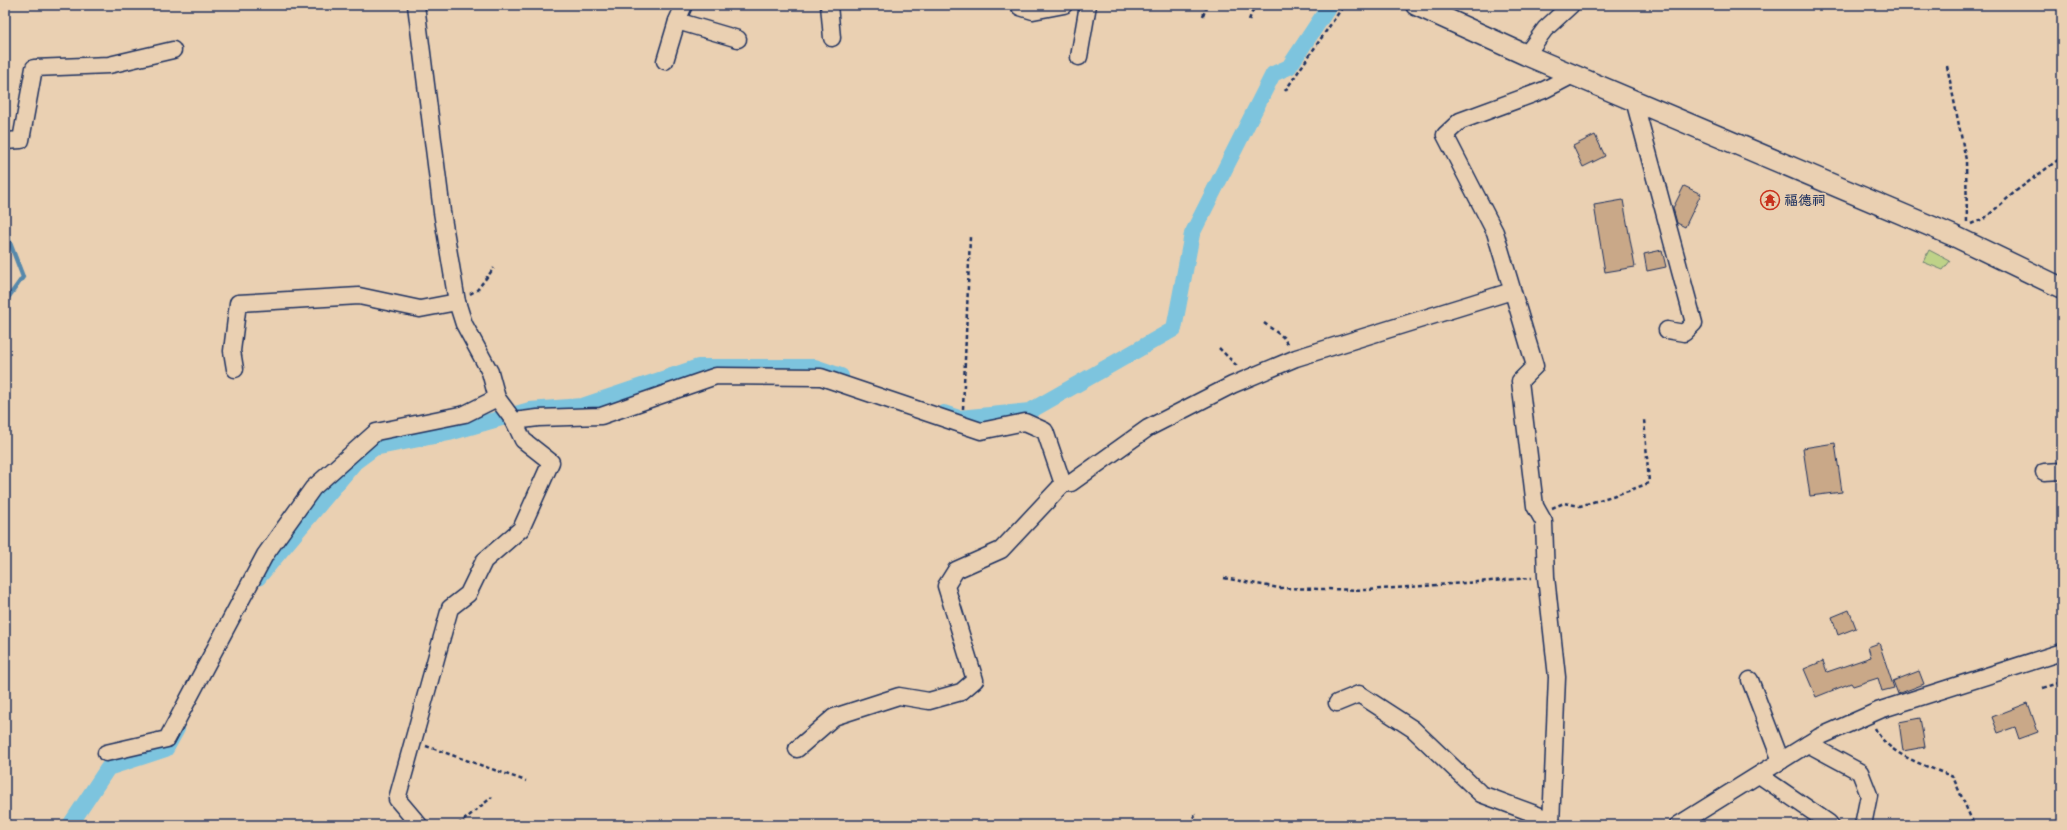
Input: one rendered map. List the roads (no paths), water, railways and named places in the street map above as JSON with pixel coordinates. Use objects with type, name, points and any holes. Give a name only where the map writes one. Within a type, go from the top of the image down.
[{"type":"main road","points":[[1416,5],[1526,55],[1954,236],[2062,288]]},
{"type":"street","points":[[416,5],[442,212],[457,302],[464,324],[490,372],[497,398],[514,421],[523,440],[551,462],[521,529],[484,562],[468,594],[450,608],[397,799],[419,825]]},
{"type":"street","points":[[666,61],[677,21],[684,5]]},
{"type":"street","points":[[829,5],[832,38]]},
{"type":"street","points":[[1020,7],[1033,11],[1064,5]]},
{"type":"street","points":[[1079,57],[1088,5]]},
{"type":"street","points":[[1526,55],[1545,29],[1571,5]]},
{"type":"street","points":[[677,21],[738,39]]},
{"type":"street","points":[[5,141],[21,140],[34,68],[109,65],[173,50]]},
{"type":"street","points":[[1337,703],[1359,694],[1413,728],[1481,794],[1551,822],[1557,677],[1546,577],[1544,522],[1535,506],[1520,381],[1535,366],[1495,232],[1445,135],[1460,121],[1544,90],[1573,75]]},
{"type":"street","points":[[1634,100],[1694,323],[1684,333],[1667,330]]},
{"type":"street","points":[[797,749],[834,717],[900,696],[929,702],[961,692],[975,680],[946,586],[956,570],[1001,550],[1063,484],[1070,483],[1148,428],[1249,378],[1296,358],[1512,291]]},
{"type":"street","points":[[235,369],[232,351],[238,303],[359,296],[420,309],[457,302]]},
{"type":"street","points":[[514,421],[538,418],[602,416],[716,376],[821,377],[981,431],[1025,422],[1045,431],[1063,484]]},
{"type":"street","points":[[106,753],[167,739],[265,555],[313,488],[376,432],[465,414],[497,398]]},
{"type":"street","points":[[2044,472],[2062,470]]},
{"type":"street","points":[[1678,825],[1819,737],[1869,715],[2062,652]]},
{"type":"street","points":[[1750,680],[1781,761]]},
{"type":"street","points":[[1808,744],[1860,772],[1869,795],[1863,825]]},
{"type":"street","points":[[1759,775],[1829,823]]},
{"type":"waterway","points":[[944,413],[959,418],[1030,411],[1174,329],[1192,234],[1273,74],[1289,67],[1330,5]]},
{"type":"waterway","points":[[5,230],[23,277],[5,302]]},
{"type":"waterway","points":[[258,578],[355,462],[374,448],[449,433],[530,410],[582,406],[698,367],[815,367],[841,376]]},
{"type":"waterway","points":[[70,825],[108,768],[166,749],[177,729]]},
{"type":"place","name":"福德祠","points":[[1770,200]]}]
